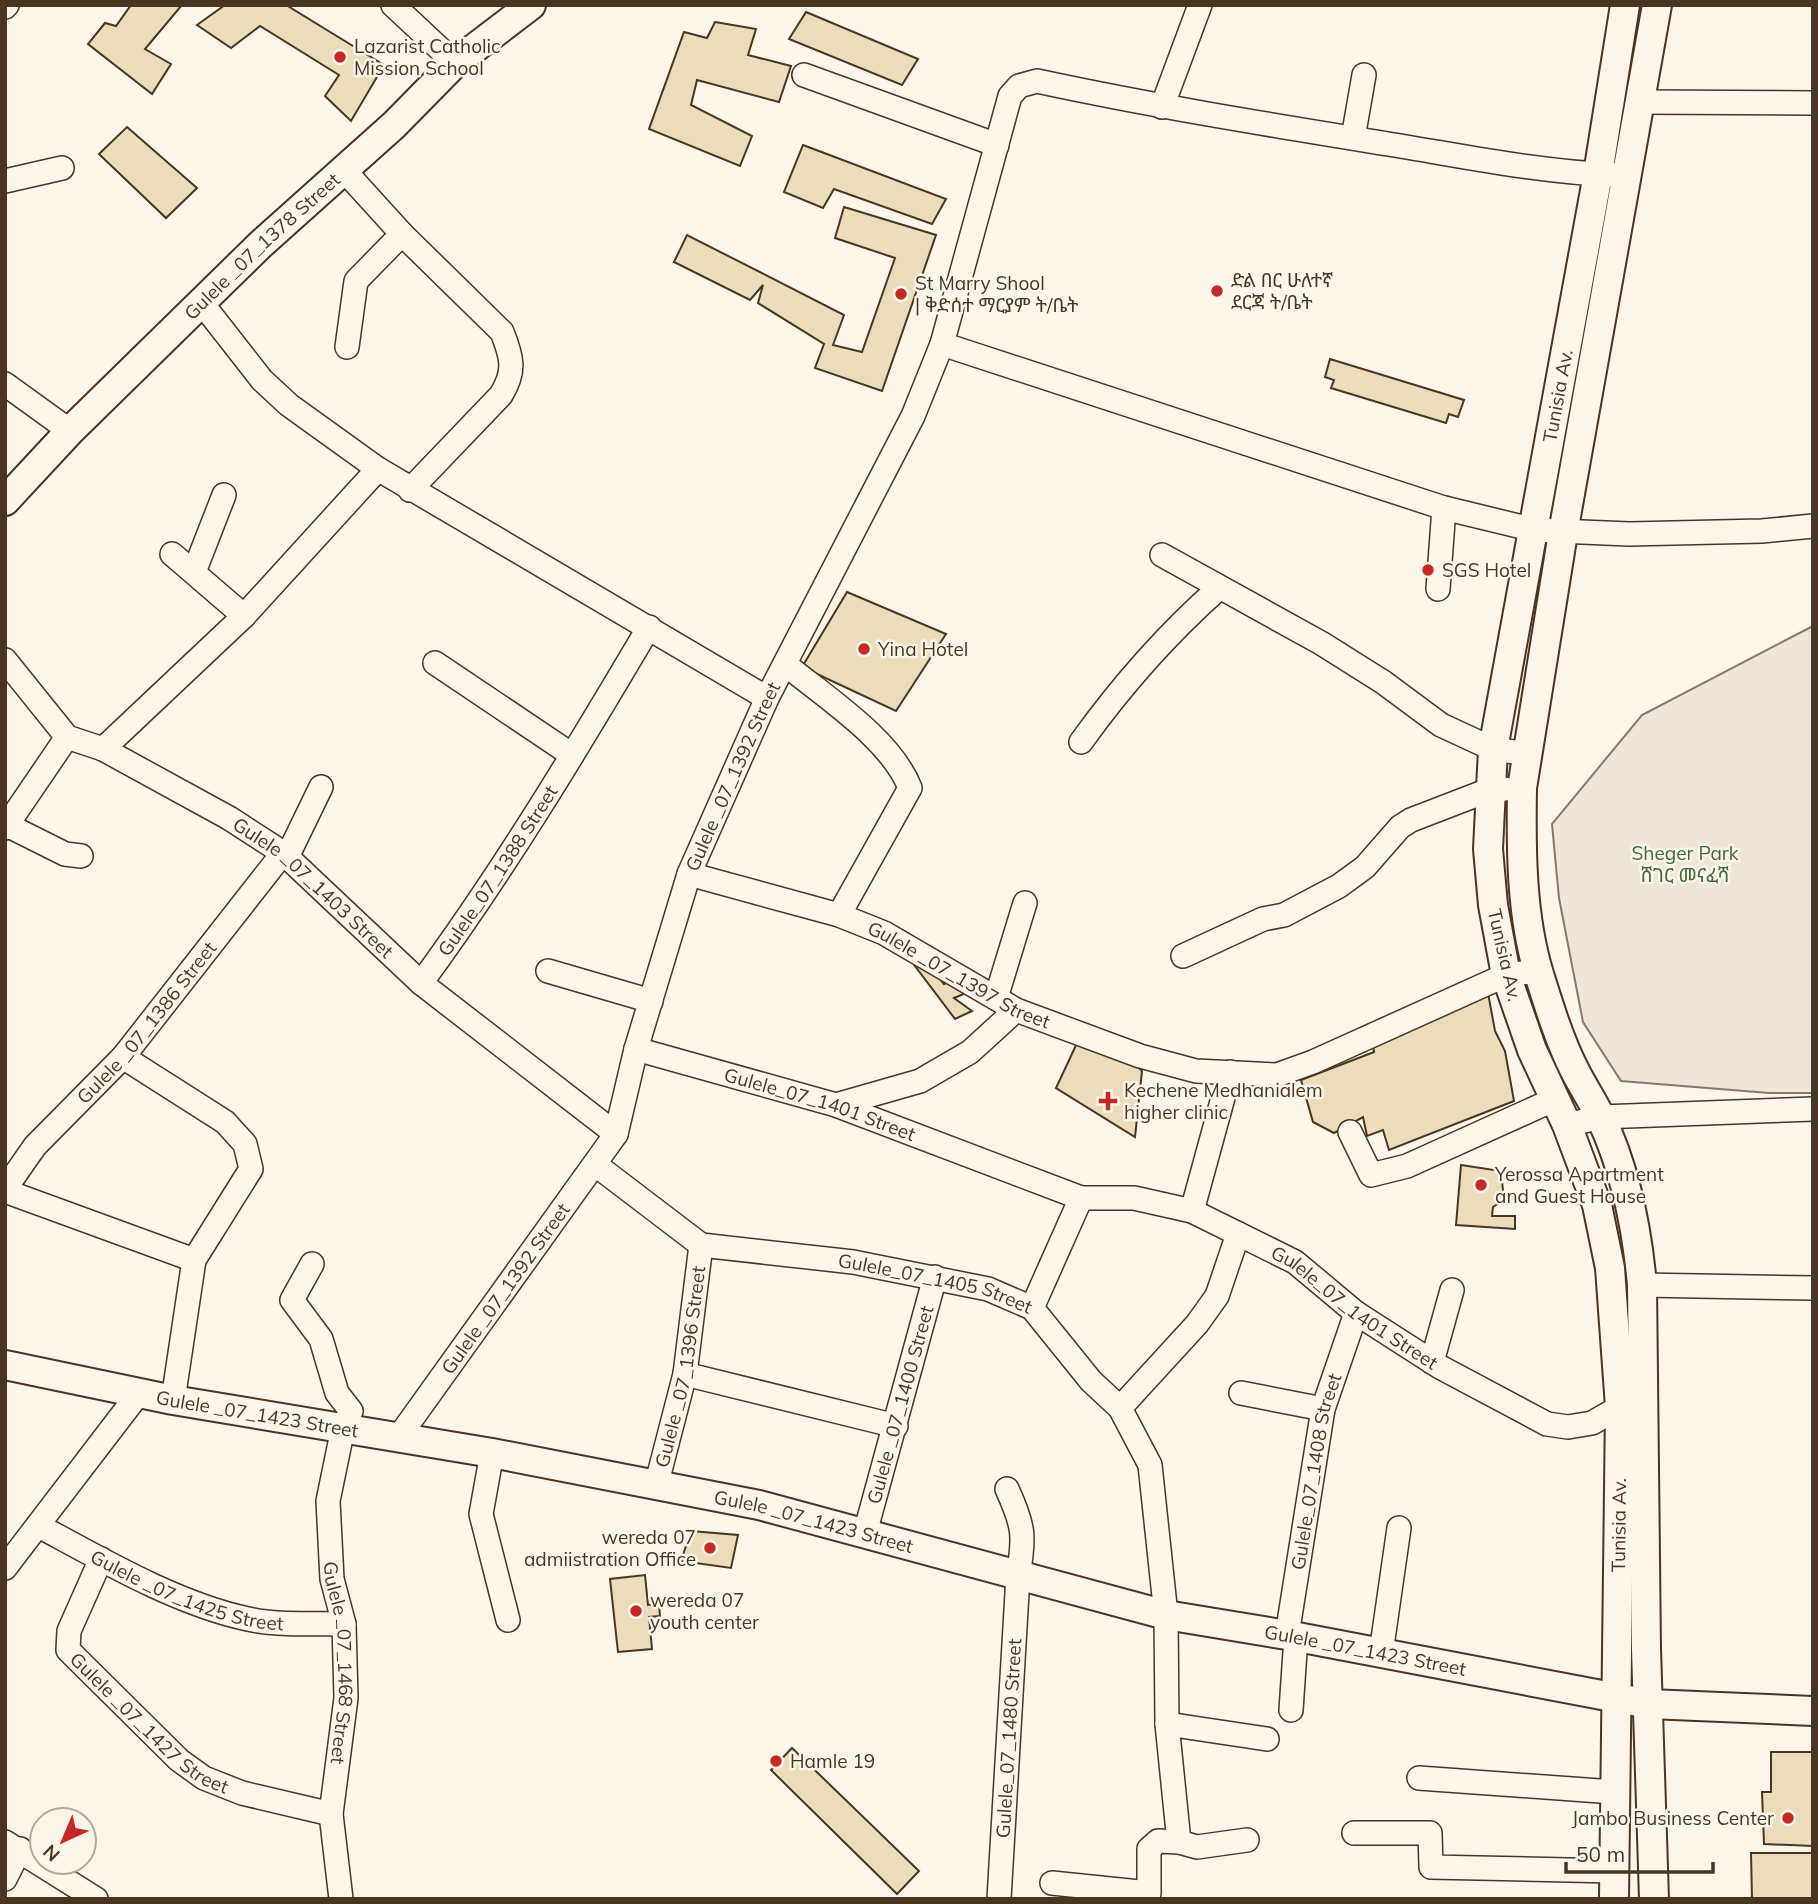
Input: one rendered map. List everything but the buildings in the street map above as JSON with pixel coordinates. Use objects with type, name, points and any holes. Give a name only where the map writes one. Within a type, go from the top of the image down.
[{"type":"main road","name":"Gulele _07_1378 Street","points":[[5,500],[201,302],[455,63],[531,5]]},
{"type":"main road","name":"Tunisia Av.","points":[[1625,5],[1535,530],[1493,749],[1489,790],[1493,905],[1506,975],[1553,1100],[1567,1125],[1597,1205],[1606,1239],[1632,1405],[1649,1704],[1654,1899]]},
{"type":"main road","name":"Tunisia Av.","points":[[1614,1899],[1617,1699],[1632,1405],[1642,1285],[1639,1243],[1627,1191],[1601,1117],[1574,1068],[1538,971],[1527,918],[1522,861],[1522,789],[1563,533],[1657,5]]},
{"type":"main road","name":"Gulele _07_1423 Street","points":[[5,1365],[139,1393],[492,1453],[759,1504],[1166,1615],[1649,1704],[1813,1711]]},
{"type":"street","points":[[393,5],[455,63]]},
{"type":"street","points":[[1200,5],[1162,107],[1353,138],[1598,174],[1628,176]]},
{"type":"street","points":[[804,75],[998,145]]},
{"type":"street","points":[[1353,138],[1364,75]]},
{"type":"street","name":"Gulele _07_1392 Street","points":[[398,1438],[616,1134],[636,1049],[689,874],[767,698],[913,416],[942,344],[1010,96],[1019,86],[1037,81],[1162,107]]},
{"type":"street","points":[[1641,102],[1813,103]]},
{"type":"street","points":[[5,181],[62,168]]},
{"type":"street","points":[[344,169],[402,234],[502,332],[510,353],[511,379],[501,395],[410,490]]},
{"type":"street","points":[[347,347],[356,281],[402,234]]},
{"type":"street","points":[[201,302],[261,380],[289,405],[378,469],[767,698]]},
{"type":"street","points":[[942,344],[1444,508],[1535,530],[1563,533],[1762,531],[1813,526]]},
{"type":"street","points":[[5,384],[70,432]]},
{"type":"street","points":[[103,749],[244,616],[378,469]]},
{"type":"street","points":[[194,572],[224,495]]},
{"type":"street","points":[[1438,589],[1444,508]]},
{"type":"street","points":[[172,554],[244,616]]},
{"type":"street","points":[[1162,555],[1321,643],[1383,682],[1441,725],[1493,749],[1528,754]]},
{"type":"street","points":[[1081,741],[1142,664],[1219,588]]},
{"type":"street","name":"Gulele_07_1388 Street","points":[[421,983],[460,930],[572,755],[649,627]]},
{"type":"street","points":[[5,660],[66,737],[6,827],[65,854],[81,856]]},
{"type":"street","points":[[435,663],[572,755]]},
{"type":"street","points":[[785,664],[875,739],[905,775],[910,788],[839,915]]},
{"type":"street","name":"Gulele _07_1403 Street","points":[[66,737],[103,749],[229,818],[285,855],[421,983],[616,1134]]},
{"type":"street","name":"Gulele _07_1386 Street","points":[[5,1190],[35,1146],[123,1057],[285,855],[321,787]]},
{"type":"street","points":[[1184,956],[1263,919],[1284,915],[1339,886],[1365,867],[1400,827],[1435,808],[1489,790],[1522,789]]},
{"type":"street","name":"Gulele _07_1397 Street","points":[[689,874],[839,915],[884,933],[1016,1010],[1140,1056],[1196,1071],[1277,1075],[1506,975],[1538,971]]},
{"type":"street","points":[[996,998],[1024,904]]},
{"type":"street","points":[[548,971],[650,1001]]},
{"type":"street","points":[[836,1105],[920,1081],[970,1052],[1016,1010]]},
{"type":"street","name":"Gulele_07_1401 Street","points":[[636,1049],[836,1105],[1081,1198],[1134,1198],[1192,1211],[1295,1262],[1356,1313],[1432,1362],[1547,1424],[1568,1427],[1592,1423],[1632,1405]]},
{"type":"street","points":[[123,1057],[225,1122],[245,1144],[251,1169],[194,1260],[173,1399]]},
{"type":"street","points":[[1192,1211],[1230,1072]]},
{"type":"street","points":[[1350,1132],[1371,1175],[1407,1166],[1553,1100]]},
{"type":"street","points":[[1567,1125],[1601,1117],[1813,1109]]},
{"type":"street","points":[[596,1165],[701,1245]]},
{"type":"street","points":[[5,1190],[194,1260]]},
{"type":"street","points":[[1032,1308],[1081,1198]]},
{"type":"street","points":[[1119,1408],[1197,1324],[1210,1306],[1238,1234]]},
{"type":"street","name":"Gulele_07_1405 Street","points":[[701,1245],[853,1262],[988,1289],[1032,1308],[1091,1381],[1119,1408],[1150,1465],[1166,1615],[1167,1724],[1179,1842]]},
{"type":"street","name":"Gulele _07_1396 Street","points":[[656,1486],[685,1374],[701,1245]]},
{"type":"street","name":"Gulele _07_1468 Street","points":[[312,1265],[292,1300],[321,1339],[337,1393],[351,1411],[343,1428],[328,1501],[332,1579],[344,1624],[345,1698],[331,1814],[341,1899]]},
{"type":"street","name":"Gulele _07_1400 Street","points":[[864,1533],[936,1277]]},
{"type":"street","points":[[1642,1285],[1813,1288]]},
{"type":"street","points":[[1432,1362],[1452,1290]]},
{"type":"street","name":"Gulele_07_1408 Street","points":[[1291,1710],[1291,1636],[1323,1409],[1356,1313]]},
{"type":"street","points":[[685,1374],[896,1426]]},
{"type":"street","points":[[5,1568],[139,1393]]},
{"type":"street","points":[[1241,1393],[1323,1409]]},
{"type":"street","points":[[492,1453],[481,1514],[508,1620]]},
{"type":"street","name":"Gulele_07_1480 Street","points":[[999,1899],[1023,1524],[1007,1489]]},
{"type":"street","name":"Gulele _07_1425 Street","points":[[39,1525],[101,1559],[187,1598],[249,1619],[344,1624]]},
{"type":"street","points":[[1381,1653],[1399,1528]]},
{"type":"street","name":"Gulele _07_1427 Street","points":[[101,1559],[69,1631],[68,1650],[179,1760],[204,1779],[242,1793],[331,1814]]},
{"type":"street","points":[[1167,1724],[1267,1740]]},
{"type":"street","points":[[1419,1778],[1614,1792]]},
{"type":"street","points":[[1354,1833],[1430,1833],[1431,1867],[1614,1871]]},
{"type":"street","points":[[1052,1884],[1149,1893],[1149,1849],[1158,1840],[1197,1847],[1247,1840]]},
{"type":"street","points":[[5,1880],[13,1845],[96,1899]]},
{"type":"green space","name":"Sheger Park ሸገር መናፈሻ","points":[[1813,626],[1813,1093],[1769,1093],[1621,1081],[1583,1022],[1559,898],[1552,824],[1642,715]]},
{"type":"place","name":"Lazarist Catholic Mission School","points":[[340,57]]},
{"type":"place","name":"ድል በር ሁለተኛ ደርጃ ት/ቤት","points":[[1217,291]]},
{"type":"place","name":"St Marry Shool | ቅድሰተ ማርያም ት/ቤት","points":[[901,294]]},
{"type":"place","name":"SGS Hotel","points":[[1428,570]]},
{"type":"place","name":"Yina Hotel","points":[[864,649]]},
{"type":"place","name":"Kechene Medhanialem higher clinic","points":[[1108,1101]]},
{"type":"place","name":"Yerossa Apartment and Guest House","points":[[1481,1185]]},
{"type":"place","name":"wereda 07 admiistration Office","points":[[710,1548]]},
{"type":"place","name":"wereda 07 youth center","points":[[636,1611]]},
{"type":"place","name":"Hamle 19","points":[[776,1761]]},
{"type":"place","name":"Jambo Business Center","points":[[1788,1818]]}]
